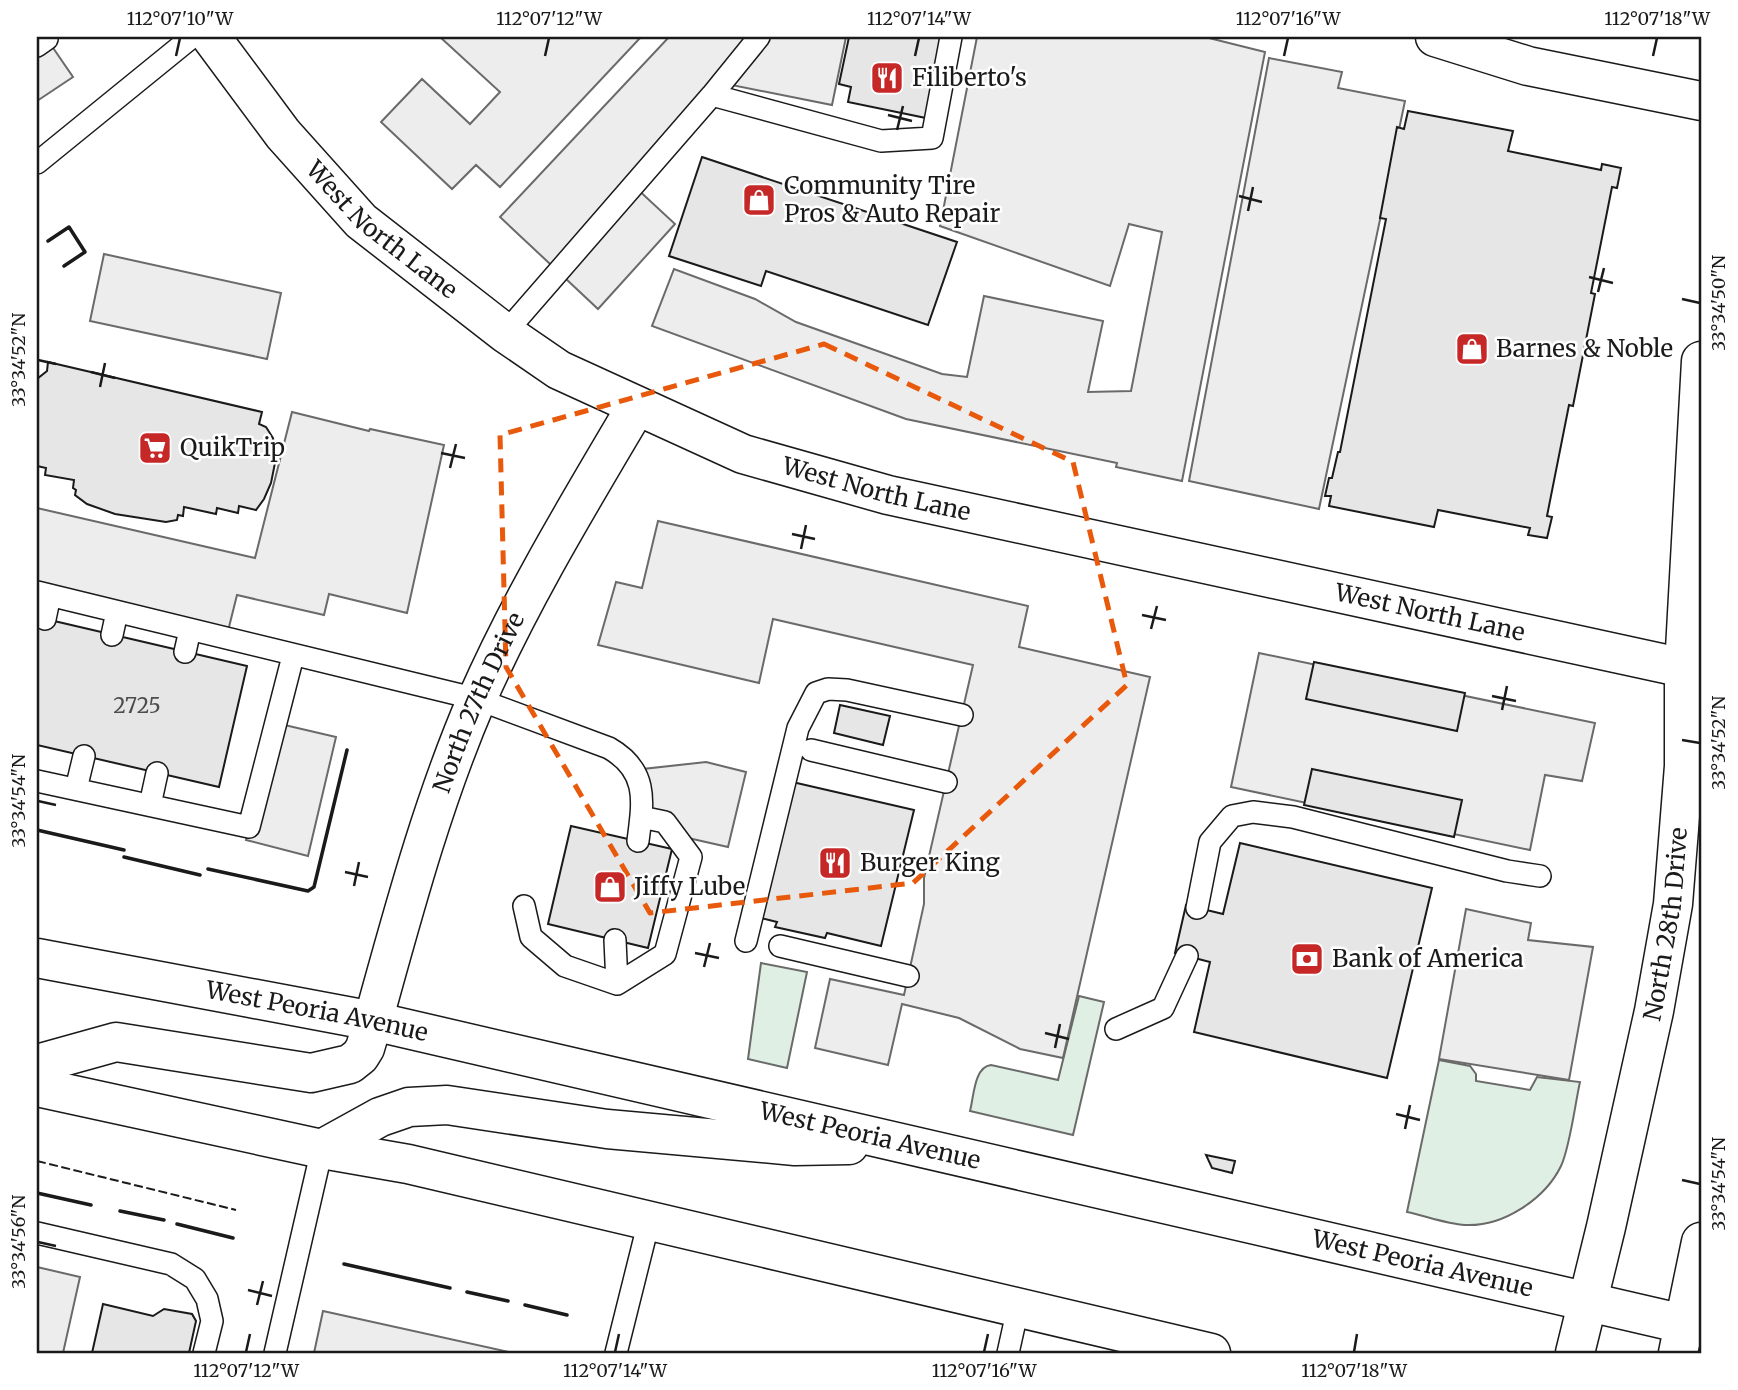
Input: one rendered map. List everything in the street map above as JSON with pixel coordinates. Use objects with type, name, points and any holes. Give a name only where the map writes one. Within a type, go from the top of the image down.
[{"type":"main road","name":"West North Lane","points":[[211,37],[283,134],[360,221],[505,333],[559,370],[743,454],[888,495],[1684,668]]},
{"type":"main road","points":[[1435,37],[1528,66],[1701,101]]},
{"type":"main road","name":"North 28th Drive","points":[[1575,1353],[1654,1011],[1673,904],[1684,766],[1684,668],[1701,361]]},
{"type":"main road","name":"North 27th Drive","points":[[37,1064],[116,1042],[311,1073],[350,1064],[360,1056],[373,1021],[406,900],[477,699],[547,558],[636,407]]},
{"type":"main road","name":"West Peoria Avenue","points":[[37,958],[373,1021],[1588,1302],[1688,1335]]},
{"type":"main road","points":[[37,1087],[322,1149],[408,1164],[1211,1353]]},
{"type":"main road","points":[[322,1149],[380,1116],[409,1107],[447,1105],[607,1129],[794,1146],[907,1144]]},
{"type":"main road","points":[[1688,1335],[1701,1242]]},
{"type":"lane","points":[[37,163],[192,37]]},
{"type":"lane","points":[[505,333],[712,95],[759,37]]},
{"type":"lane","points":[[712,95],[881,141],[932,138],[951,37]]},
{"type":"lane","points":[[45,620],[43,593],[477,699],[609,748],[625,757],[640,787],[643,800],[638,841]]},
{"type":"lane","points":[[112,635],[117,612]]},
{"type":"lane","points":[[185,652],[190,630]]},
{"type":"lane","points":[[37,781],[248,827],[293,656]]},
{"type":"lane","points":[[746,941],[798,728],[816,692],[828,689],[847,690],[962,715]]},
{"type":"lane","points":[[811,750],[946,782]]},
{"type":"lane","points":[[76,789],[84,756]]},
{"type":"lane","points":[[150,806],[157,773]]},
{"type":"lane","points":[[1197,908],[1210,842],[1232,816],[1253,812],[1293,817],[1507,871],[1540,876]]},
{"type":"lane","points":[[617,984],[665,954],[691,857],[666,822],[641,817]]},
{"type":"lane","points":[[524,906],[531,937],[565,966],[617,984]]},
{"type":"lane","points":[[615,940],[617,984]]},
{"type":"lane","points":[[780,946],[908,976]]},
{"type":"lane","points":[[1116,1029],[1163,1009],[1187,956]]},
{"type":"lane","points":[[275,1353],[322,1149]]},
{"type":"lane","points":[[616,1353],[649,1221]]},
{"type":"lane","points":[[37,1233],[171,1265],[195,1279],[207,1299],[212,1321],[204,1353]]},
{"type":"lane","points":[[1008,1353],[1018,1308]]},
{"type":"highlighted area","points":[[824,344],[1073,462],[1127,685],[913,883],[650,913],[506,667],[500,435]]},
{"type":"green space","points":[[761,963],[807,972],[787,1068],[748,1059]]},
{"type":"green space","points":[[1079,996],[1104,1002],[1073,1135],[970,1111],[978,1076],[985,1067],[991,1065],[1058,1080]]},
{"type":"green space","points":[[1439,1060],[1470,1066],[1476,1074],[1476,1081],[1530,1090],[1537,1077],[1580,1082],[1570,1137],[1561,1166],[1534,1200],[1508,1216],[1465,1225],[1407,1212]]},
{"type":"shaded area","points":[[440,37],[641,37],[500,187],[476,165],[452,189],[381,122],[422,79],[470,124],[500,92]]},
{"type":"shaded area","points":[[669,37],[846,37],[832,105],[722,83],[634,186],[675,224],[598,309],[500,217]]},
{"type":"shaded area","points":[[977,37],[1205,37],[1265,52],[1182,481],[1116,467],[1117,463],[906,419],[652,326],[674,269],[755,299],[796,322],[942,374],[967,377],[984,296],[1103,321],[1088,392],[1131,391],[1162,232],[1129,224],[1110,286],[940,226]]},
{"type":"shaded area","points":[[47,39],[73,77],[37,101],[37,46]]},
{"type":"shaded area","points":[[1269,58],[1342,72],[1338,88],[1405,101],[1319,509],[1189,481]]},
{"type":"shaded area","points":[[104,254],[281,293],[267,359],[90,321]]},
{"type":"shaded area","points":[[292,412],[369,431],[370,429],[444,445],[407,613],[329,594],[324,615],[237,595],[226,639],[37,592],[37,508],[255,558]]},
{"type":"shaded area","points":[[658,521],[1028,606],[1019,647],[1150,677],[1063,1058],[1020,1049],[959,1018],[902,1004],[888,1065],[815,1048],[830,979],[904,995],[924,904],[924,878],[973,665],[773,619],[759,683],[598,645],[616,582],[642,588]]},
{"type":"shaded area","points":[[1259,653],[1595,723],[1582,781],[1545,775],[1530,850],[1231,787]]},
{"type":"shaded area","points":[[276,723],[336,737],[308,856],[246,840]]},
{"type":"shaded area","points":[[706,762],[746,772],[728,847],[675,835],[641,817],[634,770]]},
{"type":"shaded area","points":[[1466,909],[1531,923],[1528,940],[1593,947],[1569,1080],[1439,1059]]},
{"type":"shaded area","points":[[37,1267],[80,1277],[63,1353],[37,1353]]},
{"type":"shaded area","points":[[323,1311],[513,1353],[314,1353]]},
{"type":"building","name":"Filiberto's","points":[[849,37],[953,37],[926,118],[848,102],[851,87],[839,84]]},
{"type":"building","name":"Barnes & Noble","points":[[1408,111],[1513,131],[1508,151],[1601,170],[1602,164],[1621,168],[1617,188],[1612,187],[1573,406],[1569,405],[1547,516],[1552,517],[1547,538],[1528,535],[1530,528],[1438,510],[1434,527],[1329,506],[1331,496],[1325,496],[1340,452],[1386,219],[1380,218],[1397,127],[1404,129]]},
{"type":"building","name":"Community Tire Pros & Auto Repair","points":[[702,157],[957,242],[928,325],[766,271],[761,286],[669,256]]},
{"type":"building","name":"QuikTrip","points":[[48,362],[262,412],[259,424],[266,427],[273,438],[276,458],[271,483],[264,499],[256,510],[239,506],[238,513],[217,508],[216,514],[184,507],[183,516],[178,515],[177,520],[166,522],[115,514],[87,504],[75,495],[74,480],[45,475],[46,468],[37,466],[37,379],[47,371]]},
{"type":"building","points":[[37,617],[247,666],[219,787],[37,745]]},
{"type":"building","points":[[1314,662],[1465,693],[1457,731],[1306,699]]},
{"type":"building","points":[[840,705],[890,716],[883,745],[834,733]]},
{"type":"building","points":[[1312,769],[1462,800],[1454,837],[1304,805]]},
{"type":"building","name":"Burger King","points":[[788,781],[914,810],[881,946],[827,933],[825,938],[775,927],[777,922],[757,917]]},
{"type":"building","name":"Jiffy Lube","points":[[571,826],[672,849],[648,948],[548,924]]},
{"type":"building","name":"Bank of America","points":[[1240,843],[1432,888],[1387,1078],[1194,1032],[1210,962],[1175,953],[1186,905],[1223,914]]},
{"type":"building","points":[[1206,1155],[1235,1161],[1232,1173],[1212,1168]]},
{"type":"building","points":[[103,1304],[153,1316],[164,1309],[192,1314],[196,1321],[189,1353],[92,1353]]},
{"type":"fence","points":[[37,1161],[236,1210]]},
{"type":"wall","points":[[48,241],[69,227],[85,252],[64,266]]},
{"type":"wall","points":[[208,869],[308,891],[314,887],[347,750]]},
{"type":"wall","points":[[37,830],[124,850]]},
{"type":"wall","points":[[124,857],[200,875]]},
{"type":"wall","points":[[37,1193],[91,1205]]},
{"type":"wall","points":[[120,1211],[164,1220]]},
{"type":"wall","points":[[177,1224],[233,1238]]},
{"type":"wall","points":[[344,1264],[450,1288]]},
{"type":"wall","points":[[467,1292],[508,1301]]},
{"type":"wall","points":[[525,1305],[567,1315]]},
{"type":"place","name":"Filiberto's","points":[[887,78]]},
{"type":"place","name":"Community Tire Pros & Auto Repair","points":[[759,200]]},
{"type":"place","name":"Barnes & Noble","points":[[1472,349]]},
{"type":"place","name":"QuikTrip","points":[[155,448]]},
{"type":"place","name":"Burger King","points":[[835,863]]},
{"type":"place","name":"Jiffy Lube","points":[[610,887]]},
{"type":"place","name":"Bank of America","points":[[1307,959]]}]
